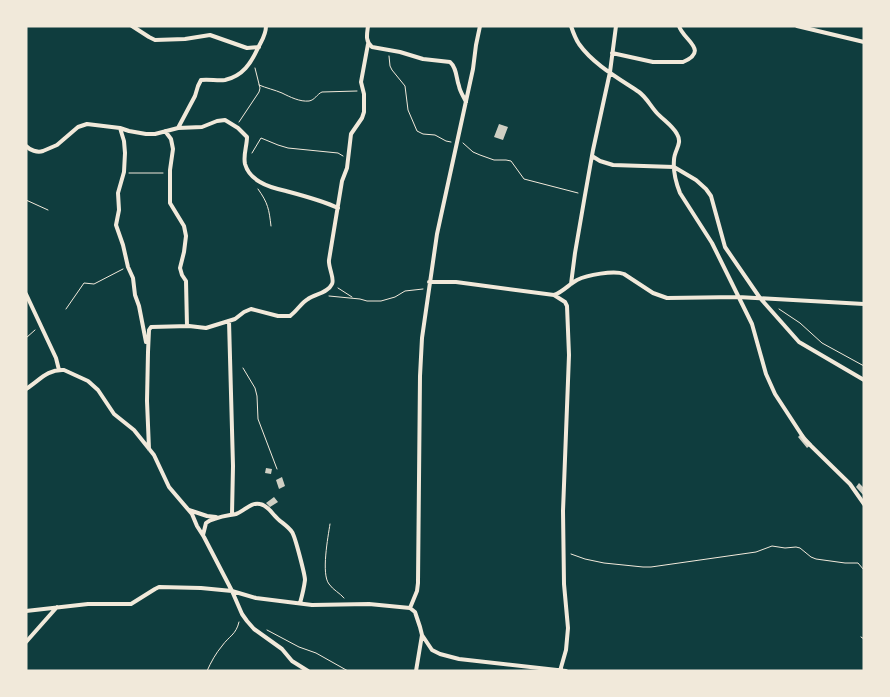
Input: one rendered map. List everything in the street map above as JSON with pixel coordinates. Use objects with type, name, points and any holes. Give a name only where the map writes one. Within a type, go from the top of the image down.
[{"type":"street","points":[[132,26],[155,40],[185,39],[210,35],[247,48],[259,46]]},
{"type":"street","points":[[178,128],[202,80],[224,80],[235,76],[246,68],[253,60],[265,35],[266,26]]},
{"type":"street","points":[[149,449],[147,401],[150,327],[187,326],[206,328],[229,321],[251,309],[278,316],[290,316],[308,299],[319,295],[332,285],[333,282],[328,265],[342,181],[347,168],[351,134],[364,112],[364,94],[361,82],[368,44],[368,26]]},
{"type":"street","points":[[410,608],[418,583],[420,376],[428,288],[437,234],[473,69],[480,26]]},
{"type":"street","points":[[571,26],[580,45],[591,57],[641,93],[678,135],[680,142],[674,154],[674,167],[680,193],[712,243],[752,324],[766,374],[775,394],[805,440],[850,484],[864,504]]},
{"type":"street","points":[[571,284],[592,156],[610,72],[616,26]]},
{"type":"street","points":[[612,53],[653,62],[683,62],[693,54],[694,47],[681,32],[679,26]]},
{"type":"street","points":[[797,26],[864,42]]},
{"type":"street","points":[[368,44],[376,48],[400,52],[423,59],[450,62],[455,68],[459,87],[466,102]]},
{"type":"street","points":[[26,146],[34,151],[42,151],[57,145],[78,127],[87,124],[120,128],[146,134],[178,128],[202,127],[225,120],[247,137],[244,159],[249,172],[259,182],[338,208]]},
{"type":"street","points":[[120,128],[124,140],[125,153],[124,172],[119,188],[119,210],[116,225],[133,278],[148,352]]},
{"type":"street","points":[[165,131],[170,136],[173,144],[170,203],[184,226],[186,236],[180,268],[186,281],[187,326]]},
{"type":"street","points":[[592,156],[600,161],[612,164],[674,167],[696,180],[709,192],[715,208],[724,247],[760,298],[799,342],[864,380]]},
{"type":"street","points":[[554,296],[571,284],[584,278],[620,272],[653,293],[667,298],[738,297],[864,304]]},
{"type":"street","points":[[429,282],[456,282],[554,296],[565,302],[568,309],[570,354],[563,511],[564,584],[568,628],[566,650],[560,670]]},
{"type":"street","points":[[26,294],[56,358],[59,370]]},
{"type":"street","points":[[229,321],[233,466],[232,514]]},
{"type":"street","points":[[26,389],[47,373],[64,370],[88,381],[98,390],[114,414],[134,430],[149,449],[156,459],[169,487],[189,510],[232,591],[242,614],[254,629],[282,649],[292,661],[308,671]]},
{"type":"street","points":[[203,535],[206,523],[238,513],[248,506],[262,504],[292,531],[295,536],[305,578],[300,604]]},
{"type":"street","points":[[189,510],[207,516],[221,517]]},
{"type":"street","points":[[26,611],[88,604],[131,604],[160,587],[232,591],[256,598],[300,604],[369,604],[410,608],[415,612],[422,635],[432,650],[440,654],[459,659],[566,671]]},
{"type":"street","points":[[26,642],[57,607]]},
{"type":"street","points":[[416,671],[422,635]]},
{"type":"path","points":[[389,50],[390,66],[405,86],[408,110],[417,131],[423,134],[434,135],[446,141],[458,141],[473,152],[494,160],[511,161],[524,179],[585,195]]},
{"type":"path","points":[[236,127],[259,92],[260,88],[253,60]]},
{"type":"path","points":[[259,85],[304,101],[312,100],[322,92],[362,90]]},
{"type":"path","points":[[246,165],[261,138],[278,146],[338,153],[348,159]]},
{"type":"path","points":[[124,172],[170,174]]},
{"type":"path","points":[[256,185],[269,209],[271,226]]},
{"type":"path","points":[[26,200],[48,210]]},
{"type":"path","points":[[66,309],[84,282],[94,284],[128,267]]},
{"type":"path","points":[[333,282],[339,289],[354,298]]},
{"type":"path","points":[[319,295],[381,301],[395,297],[405,291],[428,288]]},
{"type":"path","points":[[767,299],[800,323],[822,343],[864,366]]},
{"type":"path","points":[[26,338],[41,325]]},
{"type":"path","points":[[243,368],[255,388],[258,400],[258,419],[277,469]]},
{"type":"path","points":[[330,524],[325,566],[326,578],[328,584],[342,595],[349,604]]},
{"type":"path","points":[[564,551],[604,563],[651,567],[756,552],[776,546],[800,548],[816,559],[858,563],[864,570]]},
{"type":"path","points":[[207,671],[224,643],[237,631],[242,614]]},
{"type":"path","points":[[267,630],[299,648],[316,653],[348,671]]},
{"type":"building","points":[[499,124],[508,127],[503,140],[494,137]]},
{"type":"building","points":[[802,433],[812,444],[807,448],[798,437]]},
{"type":"building","points":[[266,468],[272,469],[271,474],[265,473]]},
{"type":"building","points":[[282,477],[285,486],[279,489],[276,480]]},
{"type":"building","points":[[859,483],[864,488],[864,496],[856,487]]},
{"type":"building","points":[[274,497],[278,502],[270,507],[266,503]]}]
